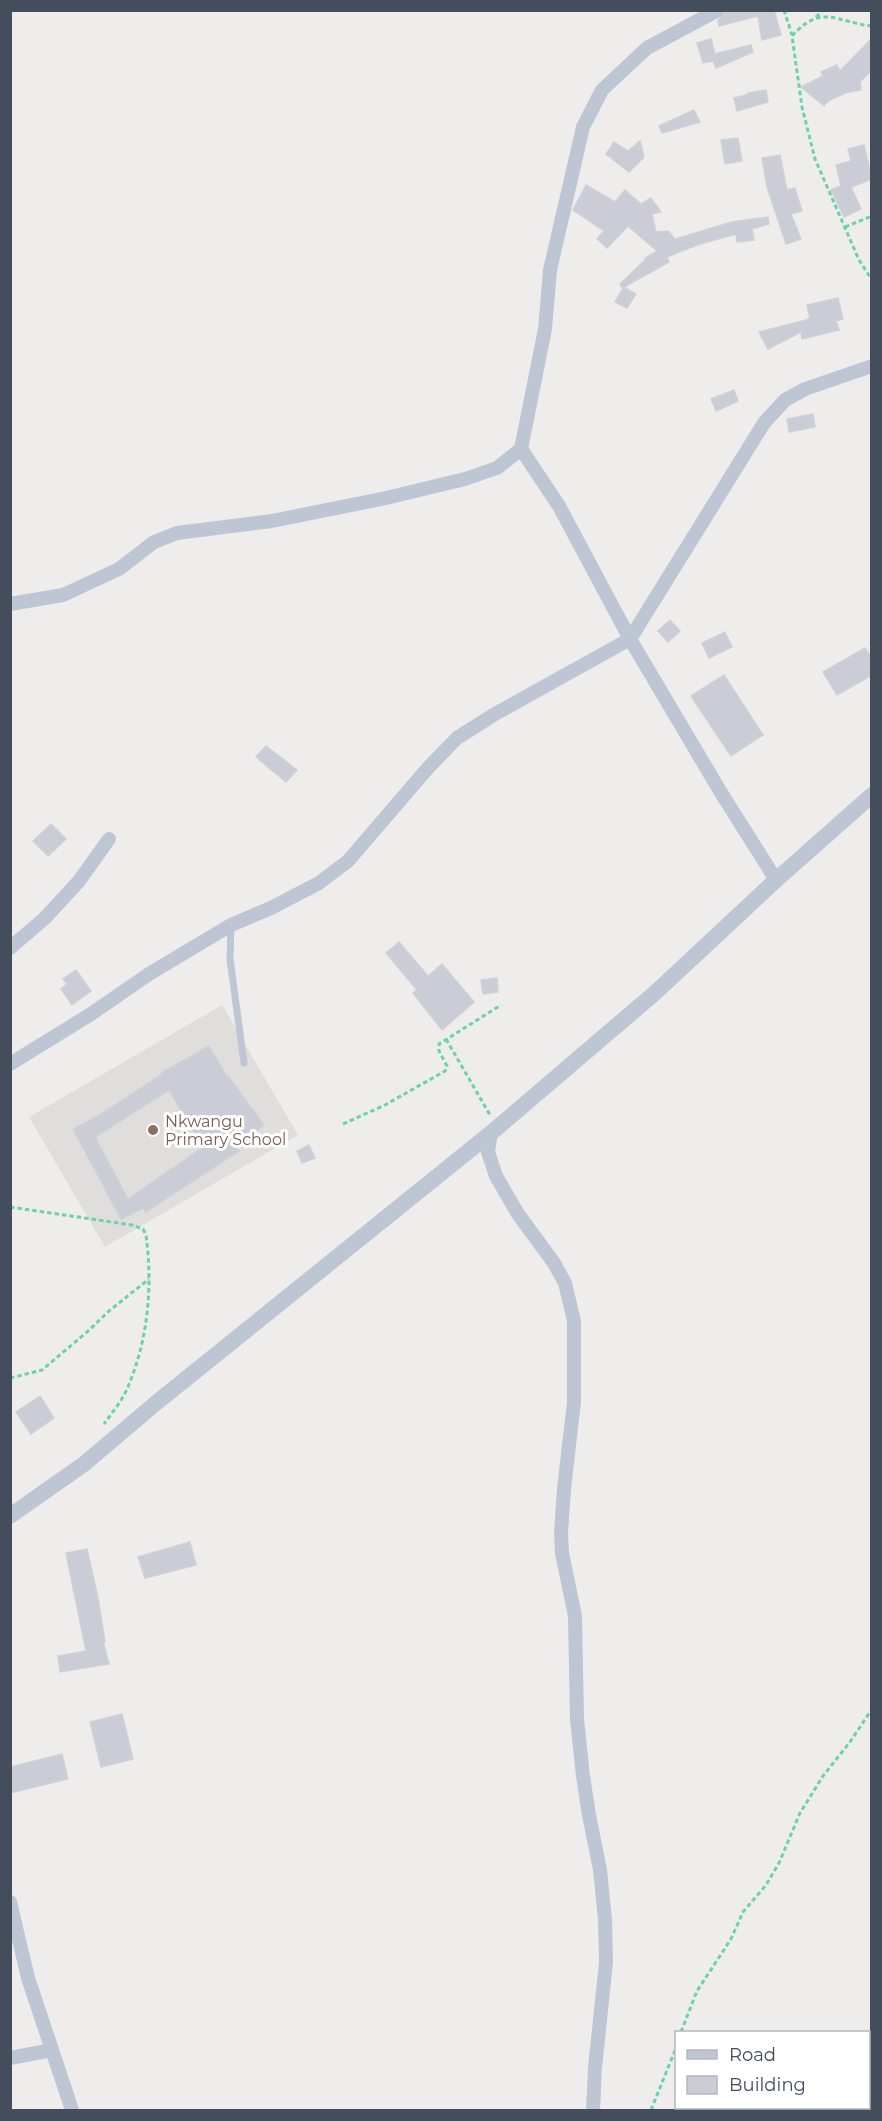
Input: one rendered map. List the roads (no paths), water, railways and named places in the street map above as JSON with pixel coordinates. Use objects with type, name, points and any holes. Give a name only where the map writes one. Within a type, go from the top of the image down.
[{"type":"street","points":[[10,604],[63,595],[119,569],[154,542],[177,533],[272,521],[454,481],[497,468],[521,449],[545,329],[550,270],[583,127],[602,90],[647,48],[718,10]]},
{"type":"street","points":[[10,1064],[91,1014],[149,974],[231,925],[271,908],[319,883],[348,861],[427,769],[458,738],[630,639],[764,423],[785,400],[805,389],[872,366]]},
{"type":"street","points":[[521,449],[559,506],[630,639],[776,880]]},
{"type":"street","points":[[10,1516],[84,1464],[156,1403],[494,1130],[656,992],[776,880],[872,795]]},
{"type":"street","points":[[10,948],[45,918],[79,881],[109,839]]},
{"type":"street","points":[[494,1130],[488,1152],[496,1176],[513,1206],[554,1263],[565,1283],[574,1321],[574,1402],[561,1533],[562,1553],[576,1616],[577,1719],[583,1776],[600,1870],[605,1919],[605,1971],[593,2110]]},
{"type":"street","points":[[10,1902],[28,1978],[72,2110]]},
{"type":"street","points":[[10,2058],[52,2050]]},
{"type":"lane","points":[[231,925],[230,959],[244,1063]]},
{"type":"place","name":"Nkwangu Primary School","points":[[153,1130]]}]
